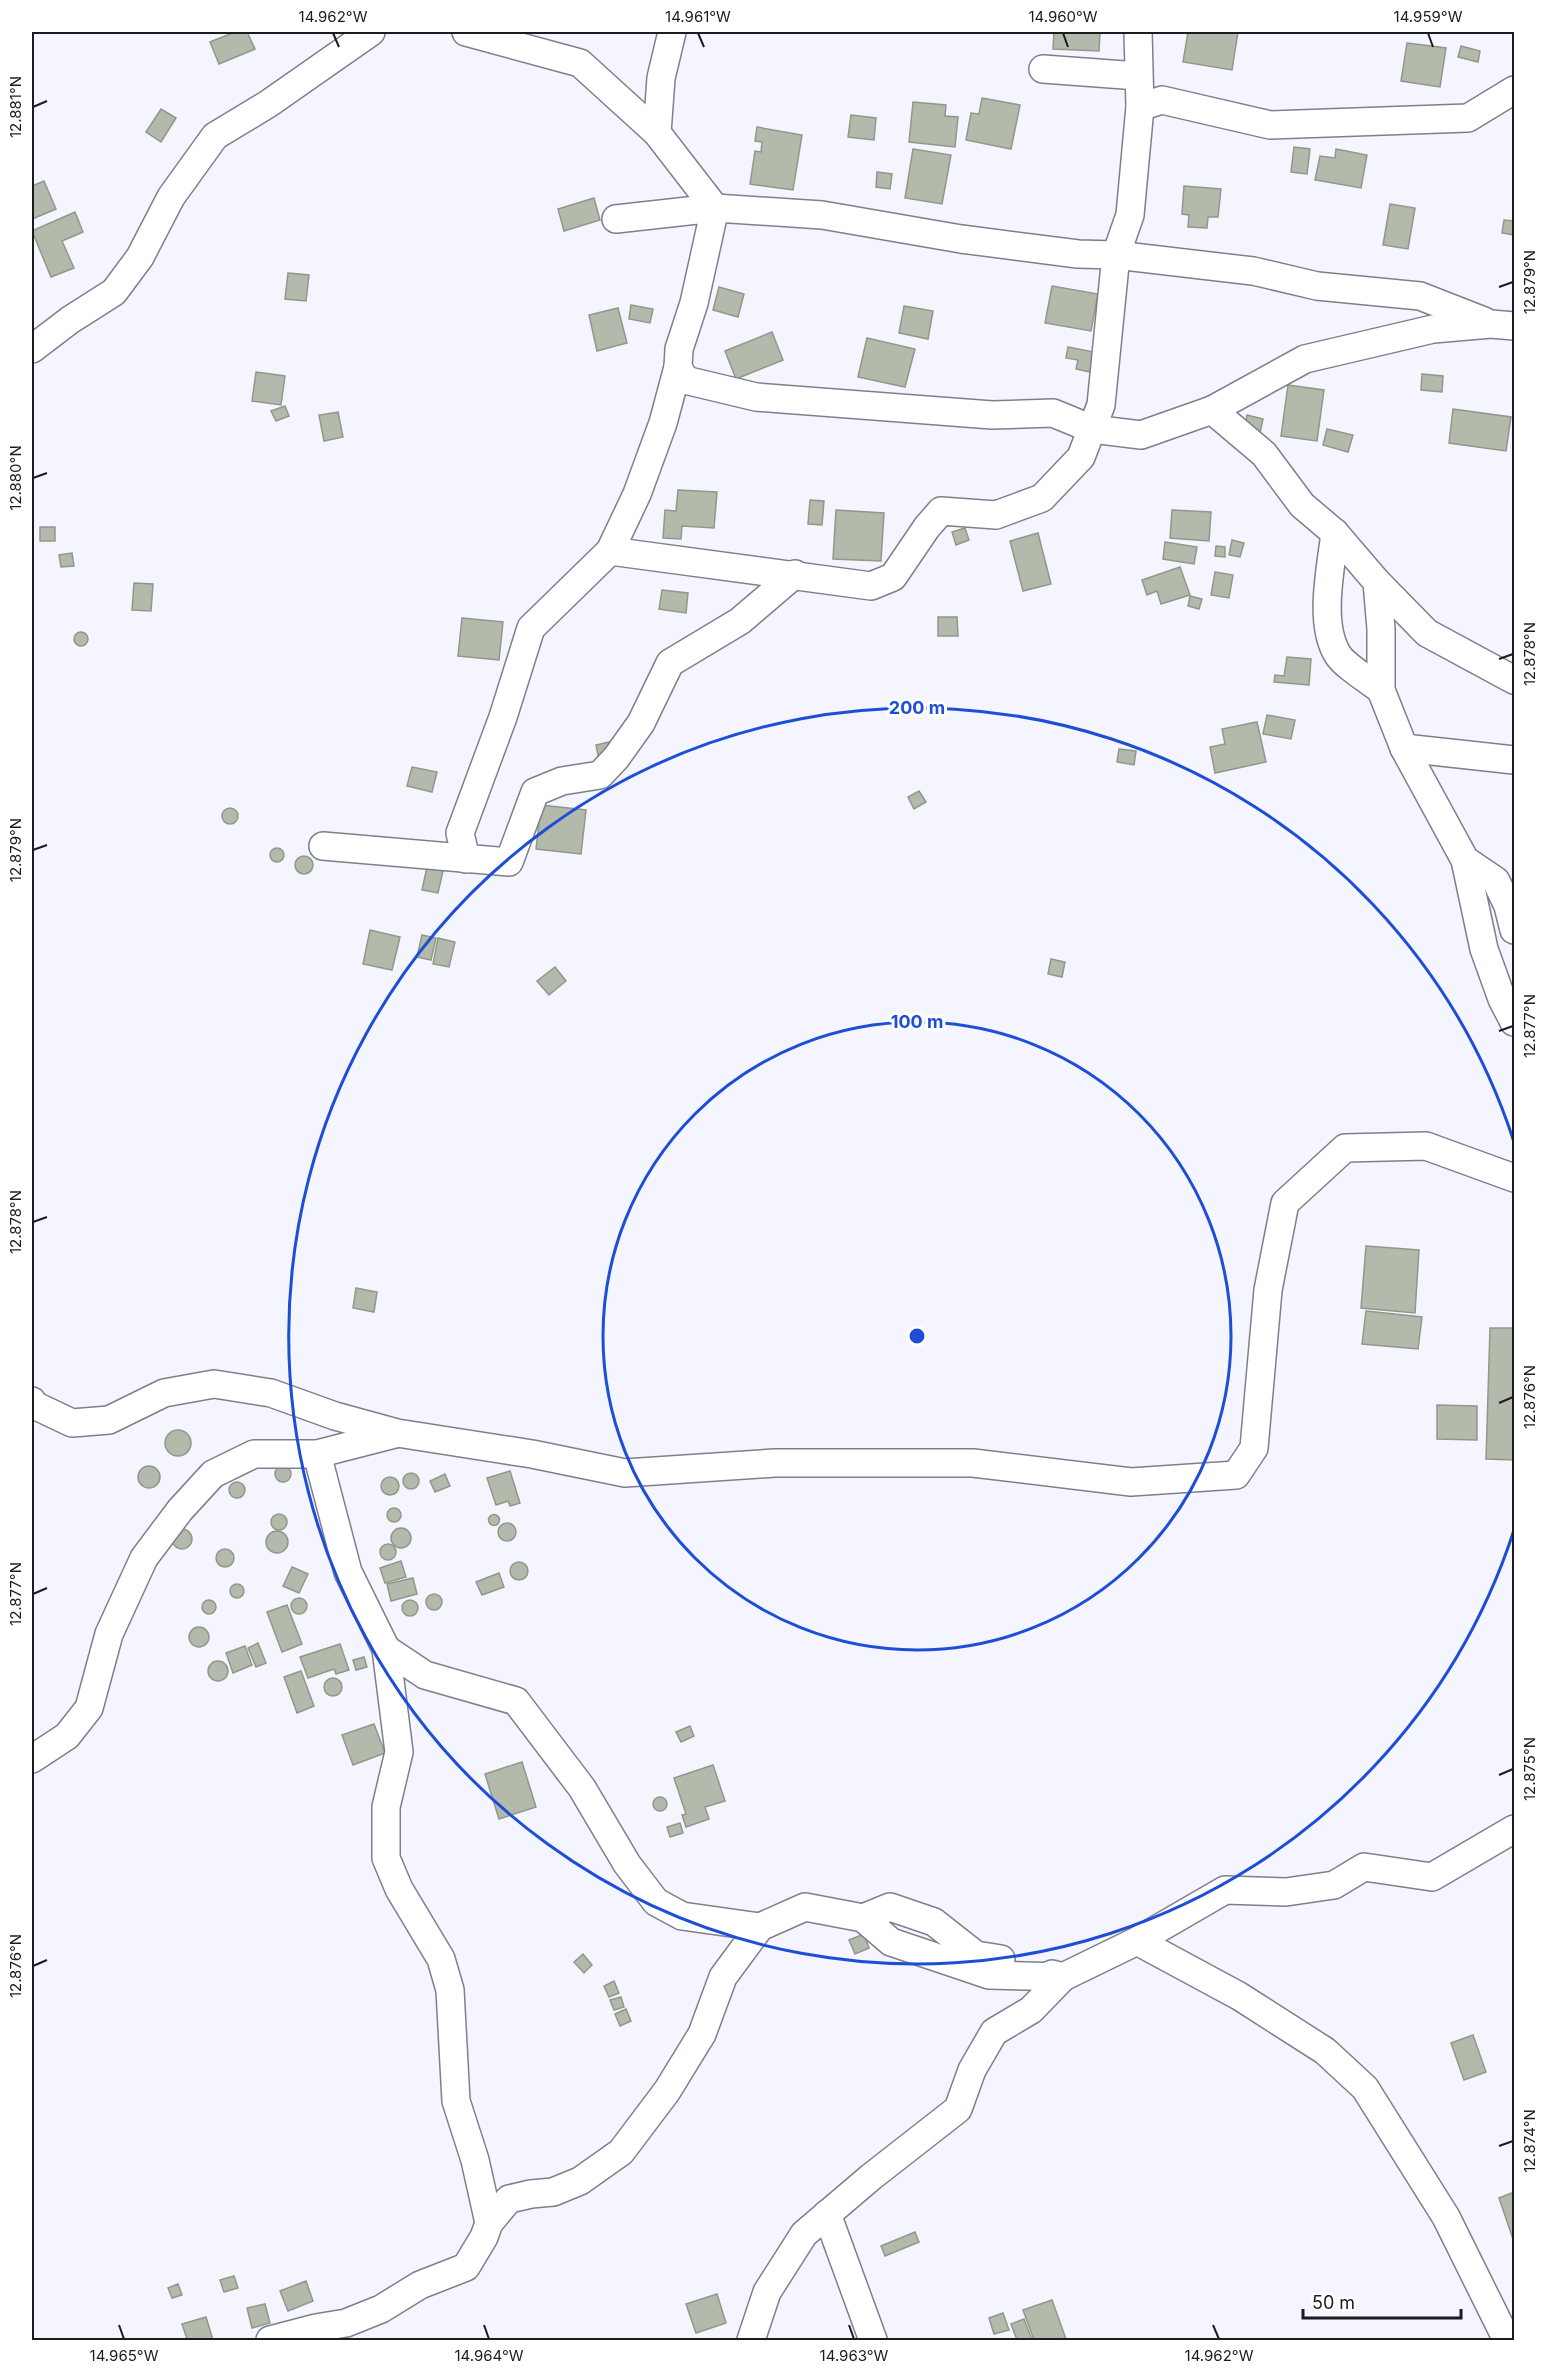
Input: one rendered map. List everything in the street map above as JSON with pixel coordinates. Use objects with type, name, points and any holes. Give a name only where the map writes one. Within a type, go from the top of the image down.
[{"type":"street","points":[[32,349],[114,292],[140,257],[171,197],[215,136],[268,104],[371,32]]},
{"type":"street","points":[[466,32],[580,63],[657,133],[715,207]]},
{"type":"street","points":[[657,133],[661,78],[672,32]]},
{"type":"street","points":[[610,551],[872,586],[893,578],[927,527],[941,511],[996,515],[1042,498],[1081,457],[1101,405],[1116,255],[1130,215],[1140,107],[1138,32]]},
{"type":"street","points":[[1043,69],[1138,76]]},
{"type":"street","points":[[1140,107],[1162,100],[1270,125],[1468,118],[1515,90]]},
{"type":"street","points":[[466,859],[460,833],[503,717],[531,628],[610,551],[641,484],[663,423],[678,367],[679,349],[694,303],[715,207]]},
{"type":"street","points":[[616,219],[715,207],[822,215],[973,240],[1078,254],[1116,255],[1253,271],[1317,286],[1420,296],[1503,325]]},
{"type":"street","points":[[678,367],[685,380],[756,397],[992,415],[1053,413],[1092,429],[1141,435],[1212,410],[1305,359],[1432,329],[1503,325]]},
{"type":"street","points":[[1212,410],[1264,454],[1302,505],[1335,533],[1377,582],[1427,633],[1515,680]]},
{"type":"street","points":[[1335,533],[1329,585],[1328,629],[1338,656],[1381,690]]},
{"type":"street","points":[[323,846],[509,862],[535,792],[562,781],[600,775],[616,758],[641,723],[670,663],[740,621],[795,574]]},
{"type":"street","points":[[1377,582],[1381,629],[1381,690],[1404,748],[1465,860],[1485,948],[1503,999],[1515,1022]]},
{"type":"street","points":[[1404,748],[1515,760]]},
{"type":"street","points":[[1465,860],[1496,881],[1508,906],[1515,930]]},
{"type":"street","points":[[32,1401],[34,1405],[72,1423],[109,1420],[164,1393],[214,1384],[271,1393],[335,1416],[397,1433],[532,1454],[625,1473],[775,1463],[973,1463],[1131,1482],[1236,1475],[1254,1448],[1268,1290],[1285,1203],[1345,1148],[1426,1146],[1515,1178]]},
{"type":"street","points":[[32,1759],[66,1736],[89,1708],[109,1634],[144,1558],[180,1510],[213,1474],[254,1454],[317,1454],[397,1433]]},
{"type":"street","points":[[317,1454],[348,1572],[386,1649],[399,1752],[386,1807],[386,1858],[399,1889],[441,1959],[450,1990],[456,2101],[475,2160],[489,2223]]},
{"type":"street","points":[[386,1649],[425,1675],[516,1701],[582,1788],[627,1864],[656,1902],[682,1916],[760,1927]]},
{"type":"street","points":[[751,2340],[767,2292],[804,2234],[958,2109],[972,2070],[994,2032],[1031,2010],[1063,1977],[1137,1941],[1226,1890],[1287,1892],[1334,1885],[1364,1867],[1432,1877],[1515,1828]]},
{"type":"street","points":[[862,1918],[890,1906],[934,1922],[976,1955],[1016,1961],[1063,1977]]},
{"type":"street","points":[[270,2340],[346,2323],[381,2309],[420,2285],[466,2267],[484,2237],[489,2223],[509,2199],[553,2192],[580,2181],[621,2152],[685,2063],[702,2034],[723,1977],[760,1927],[805,1907],[862,1918],[891,1942],[989,1975],[1063,1977]]},
{"type":"street","points":[[919,1917],[938,1958]]},
{"type":"street","points":[[1137,1941],[1239,1996],[1325,2051],[1365,2088],[1446,2217],[1507,2340]]},
{"type":"street","points":[[827,2214],[873,2340]]},
{"type":"building","points":[[235,32],[247,32],[255,49],[219,64],[210,42]]},
{"type":"building","points":[[1054,32],[1100,32],[1099,51],[1053,49]]},
{"type":"building","points":[[1188,32],[1238,32],[1232,70],[1183,62]]},
{"type":"building","points":[[1407,43],[1446,48],[1440,87],[1401,81]]},
{"type":"building","points":[[1461,46],[1480,51],[1478,62],[1458,57]]},
{"type":"building","points":[[982,98],[1020,105],[1011,149],[966,140],[971,113],[979,114]]},
{"type":"building","points":[[913,102],[946,105],[945,116],[958,117],[955,147],[909,142]]},
{"type":"building","points":[[161,109],[176,118],[161,142],[146,132]]},
{"type":"building","points":[[851,115],[876,118],[874,140],[848,137]]},
{"type":"building","points":[[757,127],[802,135],[793,190],[750,184],[755,151],[761,152],[762,142],[755,141]]},
{"type":"building","points":[[1294,147],[1310,149],[1307,174],[1291,172]]},
{"type":"building","points":[[913,149],[951,155],[942,204],[905,198]]},
{"type":"building","points":[[1336,149],[1367,155],[1361,188],[1315,180],[1320,156],[1335,158]]},
{"type":"building","points":[[877,172],[892,174],[890,189],[876,187]]},
{"type":"building","points":[[44,181],[56,209],[32,219],[32,186]]},
{"type":"building","points":[[1184,186],[1221,189],[1218,217],[1208,217],[1207,228],[1188,227],[1189,215],[1182,214]]},
{"type":"building","points":[[594,198],[600,220],[564,231],[558,209]]},
{"type":"building","points":[[1390,204],[1415,208],[1408,249],[1383,245]]},
{"type":"building","points":[[75,212],[83,232],[62,241],[74,268],[51,277],[32,231]]},
{"type":"building","points":[[1504,220],[1514,221],[1514,235],[1502,233]]},
{"type":"building","points":[[288,273],[309,275],[306,301],[285,299]]},
{"type":"building","points":[[1052,286],[1098,294],[1091,331],[1045,323]]},
{"type":"building","points":[[719,287],[744,294],[738,317],[713,310]]},
{"type":"building","points":[[631,305],[653,309],[650,323],[629,319]]},
{"type":"building","points":[[904,306],[933,311],[928,339],[899,333]]},
{"type":"building","points":[[618,308],[627,343],[597,351],[589,315]]},
{"type":"building","points":[[772,332],[783,360],[736,379],[725,351]]},
{"type":"building","points":[[867,338],[915,349],[905,387],[858,377]]},
{"type":"building","points":[[1068,347],[1094,352],[1090,372],[1076,369],[1078,360],[1066,358]]},
{"type":"building","points":[[256,372],[285,376],[281,405],[252,401]]},
{"type":"building","points":[[1422,374],[1443,376],[1442,392],[1421,390]]},
{"type":"building","points":[[1288,385],[1324,390],[1317,441],[1281,436]]},
{"type":"building","points":[[285,406],[289,416],[276,421],[271,411]]},
{"type":"building","points":[[1453,409],[1511,417],[1506,451],[1449,443]]},
{"type":"building","points":[[338,412],[343,437],[324,441],[319,415]]},
{"type":"building","points":[[1247,415],[1263,419],[1260,433],[1244,430]]},
{"type":"building","points":[[1327,429],[1353,435],[1348,452],[1323,445]]},
{"type":"building","points":[[678,490],[717,492],[714,528],[682,526],[681,539],[663,538],[665,510],[676,511]]},
{"type":"building","points":[[810,500],[824,501],[822,525],[808,524]]},
{"type":"building","points":[[836,510],[884,513],[881,561],[833,559]]},
{"type":"building","points":[[1172,510],[1211,512],[1209,541],[1170,538]]},
{"type":"building","points":[[40,527],[55,527],[55,541],[40,541]]},
{"type":"building","points":[[965,528],[969,540],[956,545],[952,532]]},
{"type":"building","points":[[1038,533],[1051,584],[1023,591],[1010,541]]},
{"type":"building","points":[[1232,540],[1244,543],[1240,557],[1229,555]]},
{"type":"building","points":[[1165,542],[1197,547],[1194,564],[1163,559]]},
{"type":"building","points":[[1216,546],[1225,547],[1225,557],[1215,556]]},
{"type":"building","points":[[72,553],[74,566],[61,567],[59,555]]},
{"type":"building","points":[[1180,567],[1190,595],[1161,604],[1157,591],[1147,595],[1142,580]]},
{"type":"building","points":[[1215,572],[1233,575],[1229,598],[1211,595]]},
{"type":"building","points":[[134,583],[153,584],[151,611],[132,610]]},
{"type":"building","points":[[662,590],[688,593],[686,613],[659,609]]},
{"type":"building","points":[[1190,596],[1202,599],[1199,609],[1188,606]]},
{"type":"building","points":[[938,617],[957,617],[958,636],[938,636]]},
{"type":"building","points":[[462,618],[503,622],[499,660],[458,656]]},
{"type":"building","points":[[81,632],[86,634],[88,639],[86,644],[81,646],[76,644],[74,639],[76,634]]},
{"type":"building","points":[[1287,657],[1311,659],[1309,685],[1274,682],[1275,675],[1284,676]]},
{"type":"building","points":[[1267,715],[1295,720],[1291,739],[1263,734]]},
{"type":"building","points":[[1257,722],[1266,762],[1215,773],[1210,747],[1225,744],[1222,729]]},
{"type":"building","points":[[609,742],[611,752],[598,755],[596,745]]},
{"type":"building","points":[[1119,749],[1136,751],[1134,765],[1117,762]]},
{"type":"building","points":[[412,767],[437,772],[432,792],[407,786]]},
{"type":"building","points":[[919,791],[926,802],[914,809],[908,797]]},
{"type":"building","points":[[541,805],[586,810],[581,854],[536,849]]},
{"type":"building","points":[[227,808],[233,808],[238,816],[236,822],[227,824],[222,819],[222,813]]},
{"type":"building","points":[[277,848],[282,850],[284,855],[282,860],[277,862],[272,860],[270,855],[272,850]]},
{"type":"building","points":[[304,856],[310,859],[313,865],[310,871],[304,874],[298,871],[295,865],[298,859]]},
{"type":"building","points":[[427,867],[443,871],[438,893],[422,890]]},
{"type":"building","points":[[370,930],[400,937],[392,970],[363,964]]},
{"type":"building","points":[[422,935],[436,938],[431,960],[417,957]]},
{"type":"building","points":[[438,938],[455,942],[449,967],[433,964]]},
{"type":"building","points":[[1051,959],[1065,962],[1062,977],[1048,974]]},
{"type":"building","points":[[555,967],[566,981],[549,995],[537,981]]},
{"type":"building","points":[[1366,1246],[1419,1250],[1415,1313],[1361,1308]]},
{"type":"building","points":[[356,1288],[377,1292],[374,1312],[353,1308]]},
{"type":"building","points":[[1366,1311],[1422,1317],[1418,1349],[1362,1344]]},
{"type":"building","points":[[1490,1328],[1514,1328],[1514,1460],[1486,1459]]},
{"type":"building","points":[[1437,1405],[1477,1406],[1477,1440],[1437,1439]]},
{"type":"building","points":[[178,1430],[187,1434],[191,1443],[187,1452],[178,1456],[169,1452],[165,1443],[169,1434]]},
{"type":"building","points":[[149,1466],[157,1469],[160,1477],[157,1485],[149,1488],[141,1485],[138,1477],[141,1469]]},
{"type":"building","points":[[280,1466],[286,1466],[291,1474],[289,1480],[280,1482],[275,1477],[275,1471]]},
{"type":"building","points":[[510,1471],[520,1503],[510,1506],[508,1501],[496,1505],[487,1478]]},
{"type":"building","points":[[408,1473],[414,1473],[419,1481],[417,1487],[408,1489],[403,1484],[403,1478]]},
{"type":"building","points":[[445,1474],[450,1486],[435,1492],[430,1481]]},
{"type":"building","points":[[390,1477],[396,1480],[399,1486],[396,1492],[390,1495],[384,1492],[381,1486],[384,1480]]},
{"type":"building","points":[[234,1482],[240,1482],[245,1490],[243,1496],[234,1498],[229,1493],[229,1487]]},
{"type":"building","points":[[391,1508],[397,1508],[401,1515],[397,1522],[391,1522],[387,1518],[387,1512]]},
{"type":"building","points":[[279,1514],[285,1516],[287,1522],[285,1528],[279,1530],[273,1528],[271,1522],[273,1516]]},
{"type":"building","points":[[494,1515],[498,1516],[498,1524],[494,1525],[490,1524],[489,1520],[490,1516]]},
{"type":"building","points":[[507,1523],[513,1526],[516,1532],[513,1538],[507,1541],[501,1538],[498,1532],[501,1526]]},
{"type":"building","points":[[401,1528],[408,1531],[411,1538],[408,1545],[401,1548],[394,1545],[391,1538],[394,1531]]},
{"type":"building","points":[[182,1529],[189,1532],[192,1539],[189,1546],[182,1549],[175,1546],[172,1539],[175,1532]]},
{"type":"building","points":[[277,1531],[287,1538],[288,1542],[281,1552],[277,1553],[267,1546],[266,1542],[273,1532]]},
{"type":"building","points":[[385,1544],[391,1544],[396,1552],[394,1558],[385,1560],[380,1555],[380,1549]]},
{"type":"building","points":[[225,1549],[233,1554],[234,1558],[229,1566],[225,1567],[217,1562],[216,1558],[221,1550]]},
{"type":"building","points":[[401,1561],[406,1577],[385,1583],[380,1568]]},
{"type":"building","points":[[519,1562],[525,1565],[528,1571],[525,1577],[519,1580],[513,1577],[510,1571],[513,1565]]},
{"type":"building","points":[[292,1567],[308,1574],[299,1593],[283,1586]]},
{"type":"building","points":[[499,1573],[504,1587],[482,1595],[476,1582]]},
{"type":"building","points":[[413,1578],[417,1594],[391,1601],[387,1584]]},
{"type":"building","points":[[237,1584],[242,1586],[244,1591],[242,1596],[237,1598],[232,1596],[230,1591],[232,1586]]},
{"type":"building","points":[[431,1594],[437,1594],[442,1602],[440,1608],[431,1610],[426,1605],[426,1599]]},
{"type":"building","points":[[296,1598],[302,1598],[307,1606],[305,1612],[296,1614],[291,1609],[291,1603]]},
{"type":"building","points":[[209,1600],[214,1602],[216,1607],[214,1612],[209,1614],[204,1612],[202,1607],[204,1602]]},
{"type":"building","points":[[410,1600],[416,1602],[418,1608],[416,1614],[410,1616],[404,1614],[402,1608],[404,1602]]},
{"type":"building","points":[[287,1605],[302,1644],[282,1652],[267,1612]]},
{"type":"building","points":[[199,1627],[206,1630],[209,1637],[206,1644],[199,1647],[192,1644],[189,1637],[192,1630]]},
{"type":"building","points":[[258,1643],[266,1663],[256,1667],[248,1648]]},
{"type":"building","points":[[340,1644],[349,1670],[336,1674],[334,1669],[308,1678],[300,1657]]},
{"type":"building","points":[[245,1646],[252,1665],[233,1673],[226,1653]]},
{"type":"building","points":[[364,1657],[367,1667],[356,1670],[353,1660]]},
{"type":"building","points":[[218,1661],[225,1664],[228,1671],[225,1678],[218,1681],[211,1678],[208,1671],[211,1664]]},
{"type":"building","points":[[301,1671],[314,1706],[297,1713],[284,1677]]},
{"type":"building","points":[[329,1678],[337,1678],[342,1683],[340,1694],[329,1696],[324,1691],[324,1683]]},
{"type":"building","points":[[374,1724],[385,1753],[353,1765],[342,1735]]},
{"type":"building","points":[[690,1726],[694,1736],[681,1742],[676,1732]]},
{"type":"building","points":[[522,1762],[536,1807],[499,1819],[485,1774]]},
{"type":"building","points":[[713,1765],[725,1801],[705,1807],[709,1819],[686,1827],[682,1815],[686,1814],[674,1778]]},
{"type":"building","points":[[660,1797],[665,1799],[667,1804],[665,1809],[660,1811],[655,1809],[653,1804],[655,1799]]},
{"type":"building","points":[[680,1823],[683,1833],[670,1837],[667,1827]]},
{"type":"building","points":[[864,1934],[869,1948],[855,1954],[849,1940]]},
{"type":"building","points":[[583,1954],[592,1965],[584,1973],[574,1962]]},
{"type":"building","points":[[614,1981],[619,1993],[609,1997],[604,1986]]},
{"type":"building","points":[[621,1997],[624,2007],[614,2010],[610,2000]]},
{"type":"building","points":[[626,2009],[631,2021],[620,2026],[615,2014]]},
{"type":"building","points":[[1473,2035],[1486,2072],[1464,2080],[1451,2043]]},
{"type":"building","points":[[1514,2192],[1514,2242],[1499,2198]]},
{"type":"building","points":[[915,2232],[919,2242],[885,2256],[881,2246]]},
{"type":"building","points":[[234,2276],[238,2288],[224,2292],[220,2280]]},
{"type":"building","points":[[306,2281],[313,2301],[288,2311],[280,2291]]},
{"type":"building","points":[[178,2284],[182,2295],[172,2298],[168,2288]]},
{"type":"building","points":[[717,2294],[726,2323],[696,2333],[686,2304]]},
{"type":"building","points":[[1052,2300],[1066,2339],[1034,2340],[1023,2310]]},
{"type":"building","points":[[265,2304],[270,2323],[252,2328],[247,2308]]},
{"type":"building","points":[[1003,2313],[1009,2330],[994,2334],[989,2318]]},
{"type":"building","points":[[206,2317],[213,2340],[184,2340],[187,2339],[182,2324]]},
{"type":"building","points":[[1024,2319],[1032,2340],[1017,2340],[1011,2324]]}]
